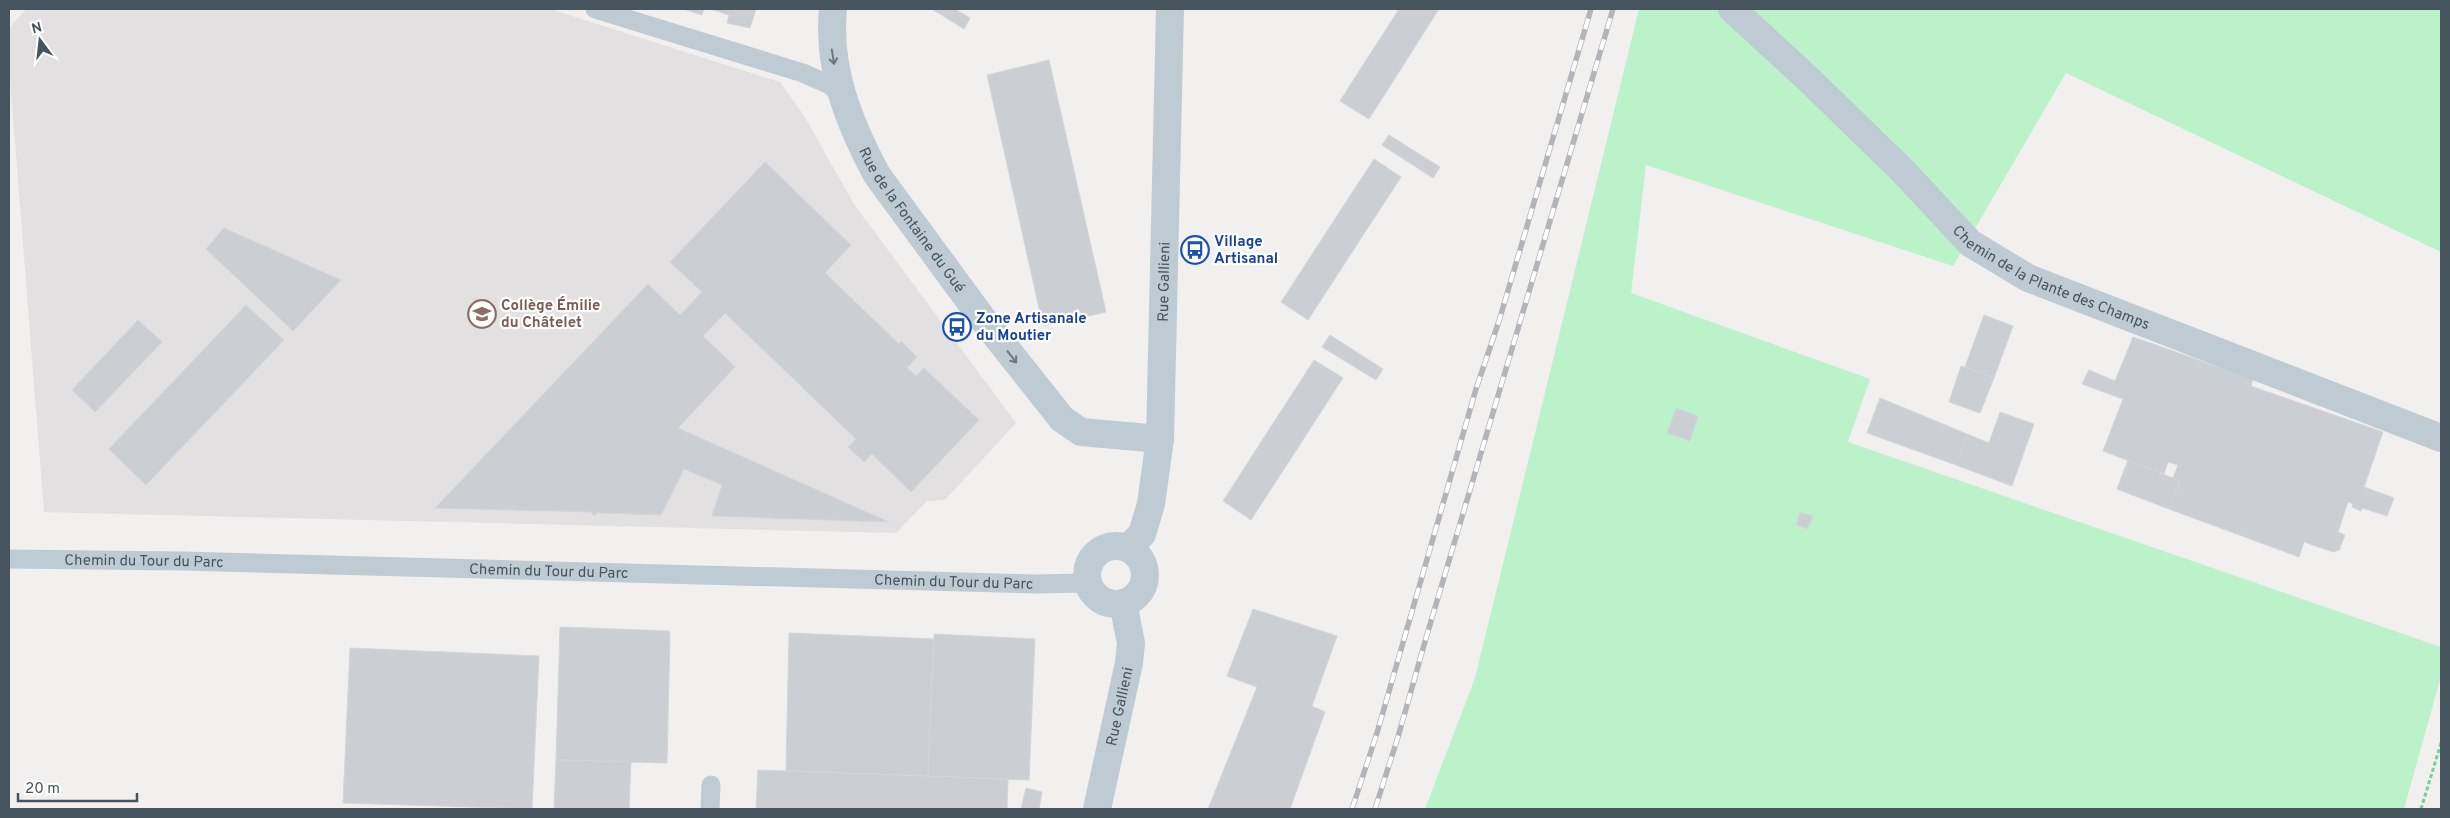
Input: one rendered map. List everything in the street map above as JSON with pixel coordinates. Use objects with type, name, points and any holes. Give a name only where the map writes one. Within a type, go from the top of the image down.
[{"type":"street","name":"Rue de la Fontaine du Gué","points":[[833,9],[831,42],[842,96],[861,144],[877,175],[982,318],[1062,419],[1081,432],[1160,439]]},
{"type":"street","name":"Rue Gallieni","points":[[1128,548],[1142,534],[1151,504],[1160,439],[1170,9]]},
{"type":"street","name":"Chemin de la Plante des Champs","points":[[1732,9],[1805,76],[1903,171],[1970,243],[2028,278],[2441,438]]},
{"type":"street","points":[[1109,546],[1128,548],[1142,560],[1146,577],[1138,594],[1132,600],[1123,603],[1106,602],[1098,598],[1088,583],[1088,564],[1093,556],[1109,546]]},
{"type":"street","name":"Rue Gallieni","points":[[1096,809],[1129,663],[1131,642],[1123,603]]},
{"type":"lane","points":[[594,9],[803,73],[830,85],[842,96]]},
{"type":"lane","name":"Chemin du Tour du Parc","points":[[9,559],[182,561],[1037,584],[1088,583]]},
{"type":"lane","points":[[710,809],[711,785]]},
{"type":"path","points":[[2421,809],[2441,742]]},
{"type":"shaded area","name":"Collège Émilie du Châtelet","points":[[26,9],[550,9],[780,82],[803,114],[854,204],[1016,423],[945,500],[927,501],[896,533],[44,512],[9,66],[9,28]]},
{"type":"green space","points":[[1639,9],[2441,9],[2441,252],[2066,73],[1953,266],[1646,165],[1631,293],[1870,379],[1848,442],[2441,647],[2441,676],[2404,809],[1425,809],[1475,678]]},
{"type":"building","points":[[683,9],[704,9],[702,15]]},
{"type":"building","points":[[710,9],[756,9],[750,28],[727,23],[729,15]]},
{"type":"building","points":[[932,9],[955,9],[970,18],[964,29]]},
{"type":"building","points":[[1399,9],[1439,9],[1369,119],[1340,101]]},
{"type":"building","points":[[1049,60],[1106,312],[1043,326],[987,75]]},
{"type":"building","points":[[1389,135],[1440,167],[1433,178],[1382,145]]},
{"type":"building","points":[[1374,159],[1401,177],[1308,320],[1281,302]]},
{"type":"building","points":[[765,162],[851,245],[825,273],[899,344],[901,341],[917,357],[907,368],[916,376],[924,368],[979,420],[911,492],[872,454],[864,462],[848,447],[856,439],[725,313],[703,336],[735,367],[678,428],[889,522],[712,516],[722,485],[684,469],[661,515],[597,513],[594,516],[591,512],[435,508],[648,284],[680,315],[702,292],[670,262]]},
{"type":"building","points":[[224,228],[341,280],[293,331],[206,249]]},
{"type":"building","points":[[246,305],[284,340],[146,485],[109,449]]},
{"type":"building","points":[[1984,315],[2013,326],[1994,378],[1965,367]]},
{"type":"building","points":[[138,320],[162,342],[95,412],[72,390]]},
{"type":"building","points":[[1330,335],[1383,369],[1376,380],[1322,347]]},
{"type":"building","points":[[2133,337],[2253,379],[2251,386],[2383,432],[2364,487],[2394,498],[2387,516],[2362,508],[2361,511],[2352,507],[2353,504],[2348,502],[2338,532],[2345,535],[2339,550],[2333,552],[2304,542],[2299,557],[2169,509],[2180,481],[2173,478],[2178,465],[2168,462],[2164,474],[2103,451],[2123,399],[2082,384],[2089,370],[2115,381]]},
{"type":"building","points":[[1314,360],[1343,378],[1251,520],[1223,501]]},
{"type":"building","points":[[1961,366],[1994,378],[1980,413],[1949,402]]},
{"type":"building","points":[[1880,398],[1967,434],[1956,465],[1867,433]]},
{"type":"building","points":[[1676,408],[1698,416],[1690,441],[1667,433]]},
{"type":"building","points":[[2000,412],[2034,424],[2012,486],[1956,465],[1967,434],[1989,443]]},
{"type":"building","points":[[2128,460],[2180,481],[2169,509],[2117,489]]},
{"type":"building","points":[[1800,512],[1813,516],[1808,529],[1796,525]]},
{"type":"building","points":[[1253,609],[1337,636],[1312,706],[1325,712],[1290,809],[1208,809],[1257,687],[1227,676]]},
{"type":"building","points":[[560,627],[670,631],[667,763],[556,760]]},
{"type":"building","points":[[789,633],[934,639],[928,776],[786,771]]},
{"type":"building","points":[[934,634],[1035,639],[1029,780],[928,776]]},
{"type":"building","points":[[350,648],[539,656],[532,809],[343,803]]},
{"type":"building","points":[[556,760],[631,762],[629,809],[554,809]]},
{"type":"building","points":[[758,770],[1008,779],[1007,809],[756,809]]},
{"type":"building","points":[[1026,788],[1042,792],[1039,809],[1021,809]]},
{"type":"railway","points":[[1352,809],[1377,733],[1476,389],[1499,321],[1591,9]]},
{"type":"railway","points":[[1375,809],[1398,737],[1613,9]]},
{"type":"place","name":"Village Artisanal","points":[[1195,250]]},
{"type":"place","name":"Collège Émilie du Châtelet","points":[[482,314]]},
{"type":"place","name":"Zone Artisanale du Moutier","points":[[957,327]]}]
